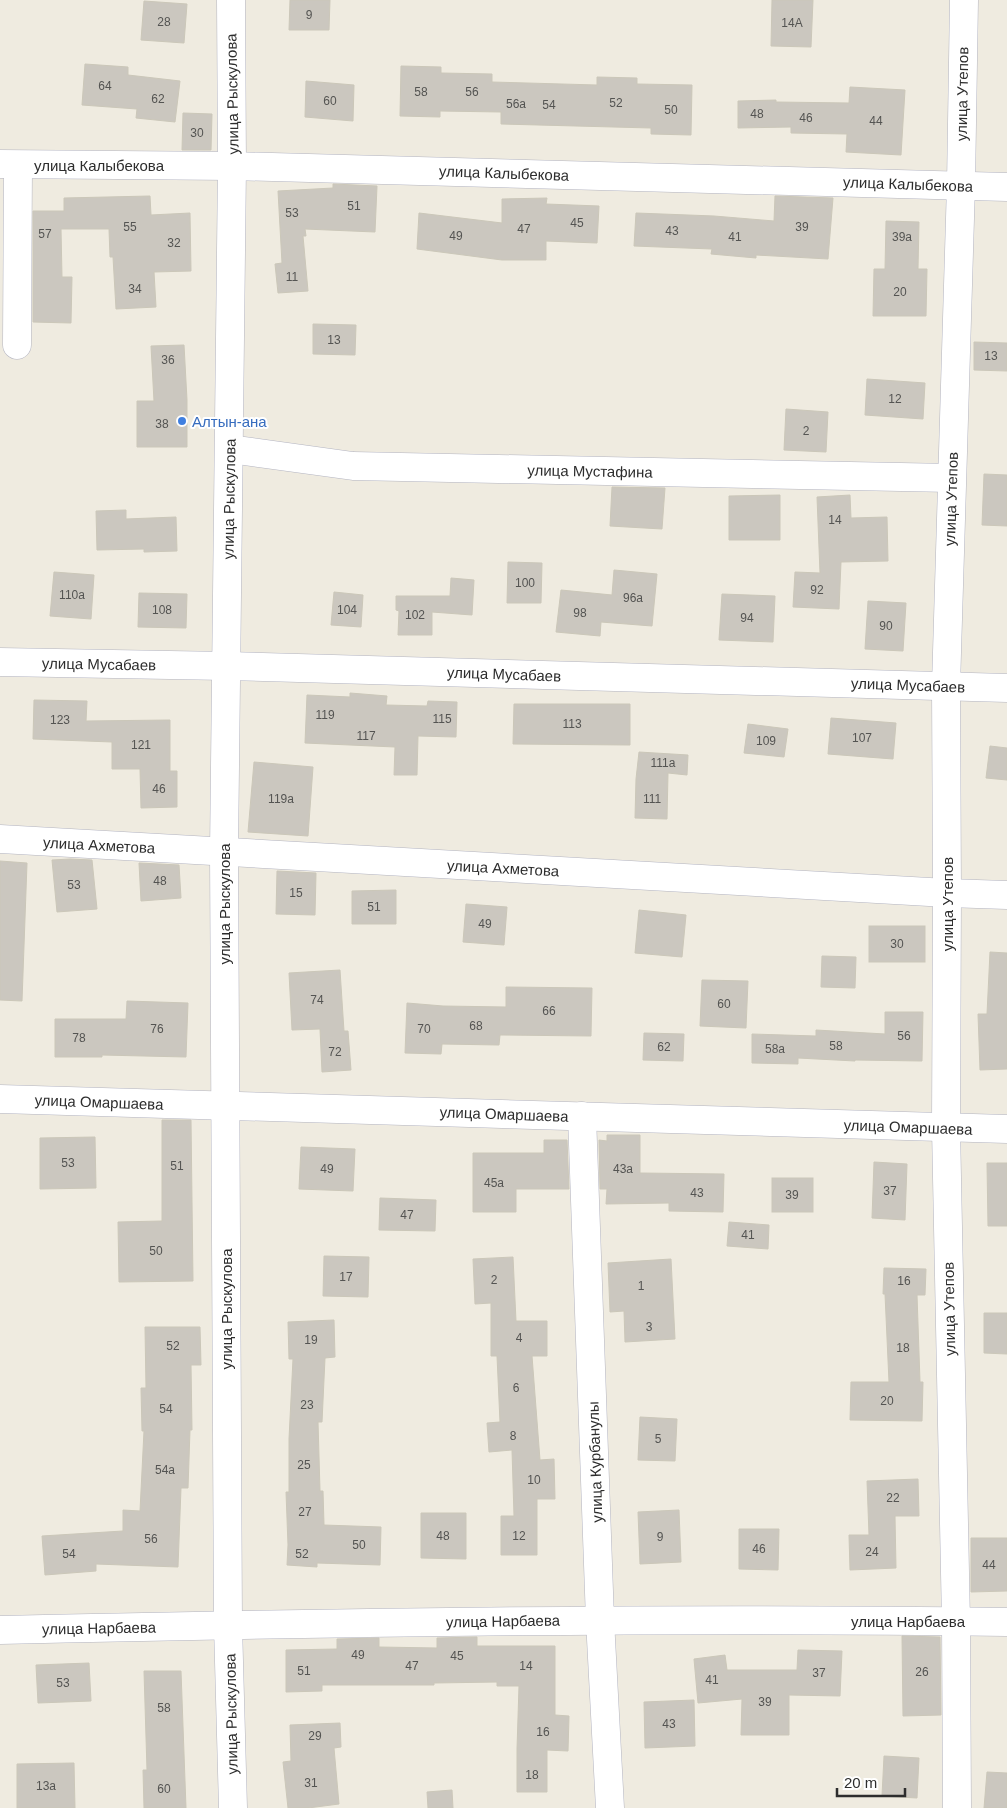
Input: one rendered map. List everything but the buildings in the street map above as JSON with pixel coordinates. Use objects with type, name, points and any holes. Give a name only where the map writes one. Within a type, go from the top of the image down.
[{"type":"street","name":"улица Рыскулова","points":[[231,0],[230,449],[224,852],[228,1625],[233,1808]]},
{"type":"street","name":"улица Утепов","points":[[957,1808],[956,1622],[946,1128],[946,686],[961,185],[964,0]]},
{"type":"street","name":"улица Калыбекова","points":[[9,165],[232,166],[1007,187]]},
{"type":"street","points":[[9,165],[17,345]]},
{"type":"street","name":"улица Мустафина","points":[[230,449],[353,466],[951,478]]},
{"type":"street","name":"улица Мусабаев","points":[[0,662],[226,666],[1007,688]]},
{"type":"street","name":"улица Ахметова","points":[[0,839],[1007,895]]},
{"type":"street","name":"улица Омаршаева","points":[[0,1099],[1007,1129]]},
{"type":"street","name":"улица Курбанулы","points":[[582,1116],[600,1620],[610,1808]]},
{"type":"street","name":"улица Нарбаева","points":[[0,1630],[600,1620],[1007,1622]]},
{"type":"place","name":"Алтын-ана","points":[[182,421]]}]
